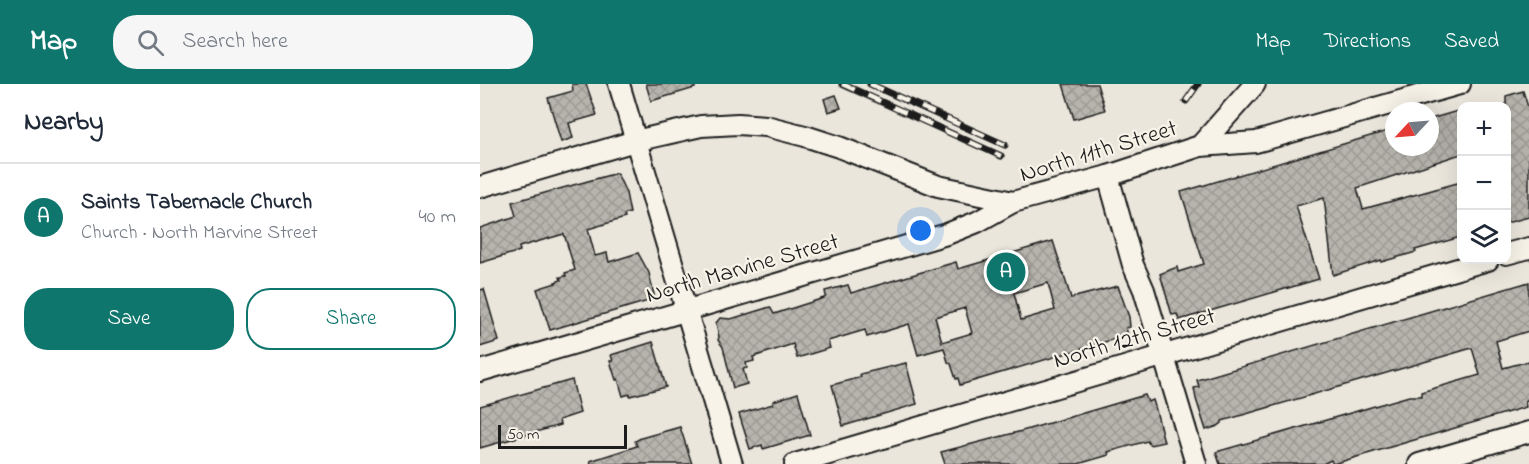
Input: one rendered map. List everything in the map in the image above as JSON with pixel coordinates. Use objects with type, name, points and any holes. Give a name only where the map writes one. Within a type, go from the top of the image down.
[{"type":"street","points":[[619,84],[732,464]]},
{"type":"street","name":"North 11th Street","points":[[480,187],[635,141],[701,126],[738,124],[766,126],[838,147],[938,186],[1013,202],[1108,176],[1200,146],[1255,84]]},
{"type":"street","points":[[1200,146],[1256,142],[1461,84]]},
{"type":"street","points":[[1108,176],[1133,265],[1144,290],[1196,464]]},
{"type":"street","name":"North Marvine Street","points":[[480,371],[947,234],[976,222],[1013,202]]},
{"type":"street","points":[[1511,253],[1529,248]]},
{"type":"street","name":"North 12th Street","points":[[795,464],[1474,264]]},
{"type":"street","points":[[1419,464],[1529,432]]},
{"type":"building","points":[[572,84],[586,84],[597,115],[569,123],[573,138],[561,142],[548,98],[573,91]]},
{"type":"building","points":[[646,84],[695,84],[695,88],[651,101]]},
{"type":"building","points":[[1063,84],[1097,84],[1105,110],[1074,119]]},
{"type":"building","points":[[1523,91],[1529,110],[1529,217],[1511,222],[1511,102],[1506,102],[1506,96]]},
{"type":"building","points":[[836,95],[841,108],[828,112],[824,99]]},
{"type":"building","points":[[1457,111],[1457,155],[1357,188],[1363,209],[1457,183],[1457,238],[1333,275],[1324,198],[1296,206],[1319,279],[1179,320],[1177,314],[1172,315],[1160,274],[1177,267],[1178,272],[1204,264],[1181,192],[1385,132],[1385,156],[1439,156],[1439,116]]},
{"type":"building","points":[[617,173],[626,193],[630,213],[624,215],[625,218],[588,229],[595,256],[607,253],[609,262],[638,253],[649,273],[655,299],[550,330],[537,289],[556,283],[561,280],[560,277],[566,276],[565,273],[575,270],[564,234],[519,247],[520,251],[480,263],[480,228],[516,216],[512,202]]},
{"type":"building","points":[[1053,241],[1071,298],[1118,286],[1129,317],[1130,327],[1126,328],[1128,335],[960,385],[948,362],[944,348],[918,355],[909,324],[867,337],[865,330],[828,341],[830,348],[797,358],[793,344],[753,357],[754,361],[746,363],[747,368],[743,369],[747,384],[733,388],[723,347],[718,340],[716,323],[720,318],[731,319],[770,307],[774,314],[824,298],[825,291],[848,285],[851,293],[956,262],[958,269]],"holes":[[[1048,283],[1055,310],[1021,320],[1014,293]],[[965,308],[972,333],[942,342],[935,317]]]},
{"type":"building","points":[[1529,282],[1529,331],[1496,341],[1503,368],[1529,361],[1529,399],[1525,401],[1526,407],[1333,464],[1331,460],[1323,464],[1220,464],[1216,452],[1409,396],[1422,396],[1421,392],[1480,375],[1472,348],[1222,421],[1218,426],[1206,430],[1194,388],[1199,387],[1197,380]]},
{"type":"building","points":[[484,289],[499,341],[480,347],[480,290]]},
{"type":"building","points":[[653,342],[666,387],[623,396],[610,361],[613,361],[611,355]]},
{"type":"building","points":[[906,363],[917,404],[843,426],[832,385],[861,377],[860,374]]},
{"type":"building","points":[[572,380],[580,413],[559,420],[560,425],[480,448],[480,406]]},
{"type":"building","points":[[798,393],[810,435],[763,449],[762,445],[750,449],[739,414],[773,404],[773,401]]},
{"type":"building","points":[[1145,395],[1148,402],[1153,400],[1164,442],[1150,445],[1147,441],[1108,452],[1109,455],[1078,464],[945,464],[941,452],[1022,431]]},
{"type":"building","points":[[680,427],[692,464],[591,464],[590,461],[637,446],[635,441],[641,438]]},
{"type":"railway","points":[[842,84],[1001,156]]},
{"type":"railway","points":[[870,84],[1005,145]]},
{"type":"railway","points":[[1186,101],[1198,84]]},
{"type":"place","name":"Saints Tabernacle Church","points":[[1006,272]]}]
